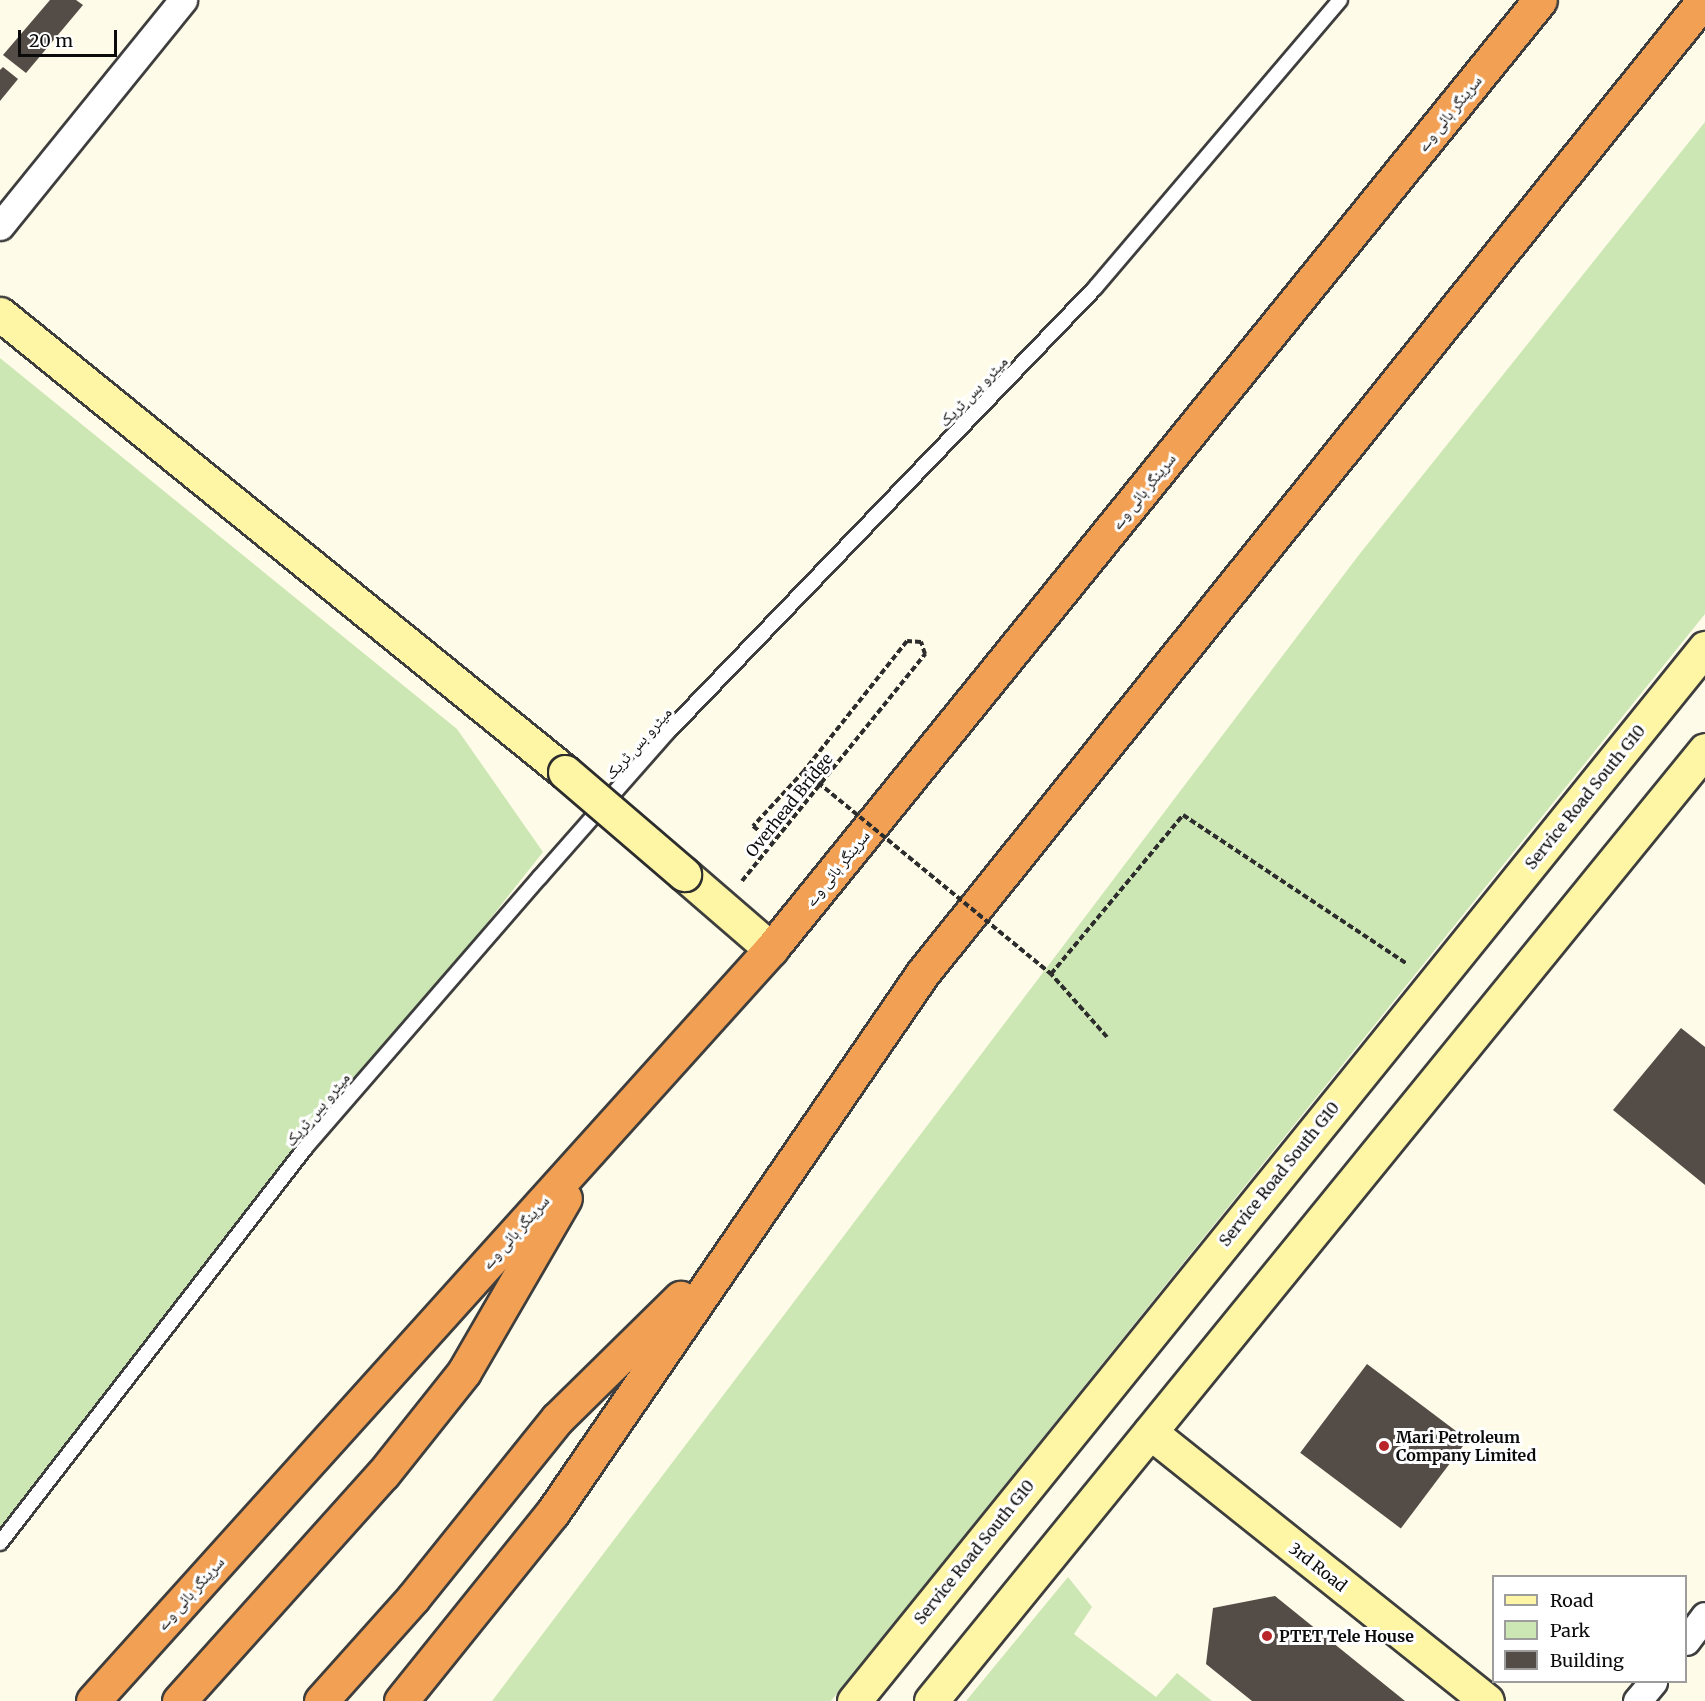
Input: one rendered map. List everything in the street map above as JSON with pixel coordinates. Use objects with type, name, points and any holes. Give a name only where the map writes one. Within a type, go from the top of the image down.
[{"type":"highway","name":"سرینگر ہائی وے","points":[[93,1701],[771,949],[1540,0]]},
{"type":"highway","points":[[401,1701],[553,1512],[730,1248],[922,974],[1704,0]]},
{"type":"highway","points":[[179,1701],[383,1474],[464,1372],[599,1140]]},
{"type":"highway","points":[[321,1701],[412,1598],[557,1419],[730,1248]]},
{"type":"main road","points":[[0,314],[565,772],[771,949]]},
{"type":"main road","name":"Service Road South G10","points":[[854,1701],[1705,648]]},
{"type":"main road","points":[[931,1701],[1705,750]]},
{"type":"main road","name":"3rd Road","points":[[1150,1432],[1487,1701]]},
{"type":"street","points":[[0,226],[183,0]]},
{"type":"street","points":[[1687,1640],[1705,1616]]},
{"type":"street","points":[[1637,1701],[1652,1683]]},
{"type":"lane","name":"میٹرو بس ٹریک","points":[[0,1543],[306,1147],[470,958],[669,732],[1095,288],[1340,0]]},
{"type":"path","name":"Overhead Bridge","points":[[722,907],[875,719],[925,654],[926,647],[915,638],[907,641],[804,771]]},
{"type":"path","points":[[773,842],[753,826],[804,771],[1051,974],[1107,1037]]},
{"type":"path","points":[[1051,974],[1183,815],[1435,982]]},
{"type":"green space","points":[[1705,122],[1705,614],[831,1701],[492,1701],[1358,556]]},
{"type":"green space","points":[[0,358],[457,729],[543,852],[0,1540]]},
{"type":"green space","points":[[1068,1577],[1092,1607],[1074,1634],[1156,1697],[1177,1673],[1212,1701],[966,1701]]},
{"type":"building","points":[[50,0],[76,0],[83,5],[26,73],[3,55]]},
{"type":"building","points":[[3,67],[18,79],[0,101],[0,70]]},
{"type":"building","points":[[1681,1028],[1705,1047],[1705,1185],[1613,1110]]},
{"type":"building","name":"Mari Petroleum Company Limited","points":[[1367,1364],[1468,1440],[1401,1528],[1300,1453]]},
{"type":"building","name":"PTET Tele House","points":[[1275,1596],[1405,1701],[1252,1701],[1206,1664],[1213,1608]]},
{"type":"place","name":"Mari Petroleum Company Limited","points":[[1384,1446]]},
{"type":"place","name":"PTET Tele House","points":[[1267,1636]]}]
